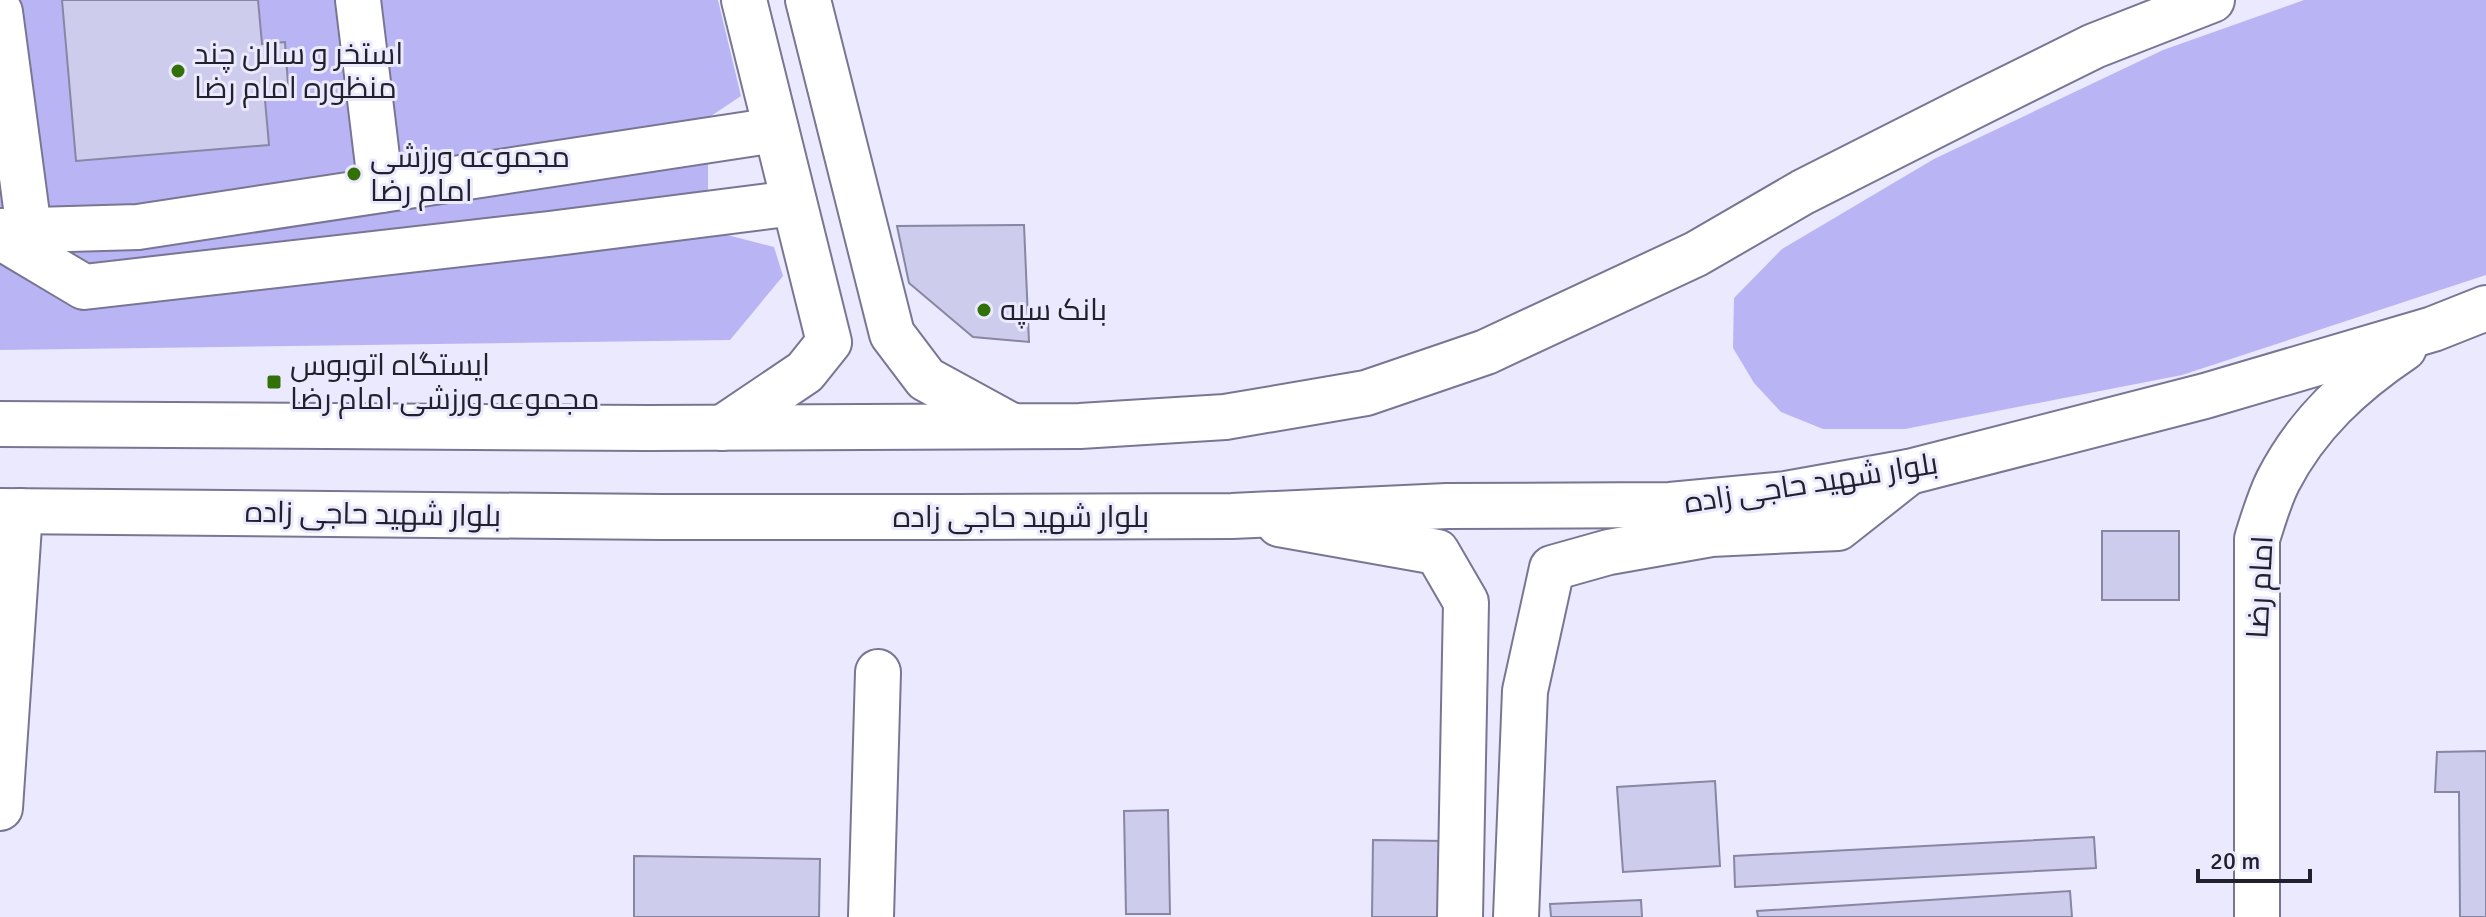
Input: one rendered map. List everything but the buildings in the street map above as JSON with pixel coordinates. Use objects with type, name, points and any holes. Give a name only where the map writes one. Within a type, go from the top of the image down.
[{"type":"main road","points":[[358,0],[381,190]]},
{"type":"main road","points":[[722,428],[805,372],[829,342],[744,0]]},
{"type":"main road","points":[[808,0],[892,334],[926,379],[1012,426]]},
{"type":"main road","points":[[0,422],[722,428],[1080,426],[1225,417],[1366,393],[1486,352],[1696,254],[1803,192],[2094,46],[2212,0]]},
{"type":"main road","points":[[0,12],[10,233]]},
{"type":"main road","points":[[10,233],[138,227],[776,130]]},
{"type":"main road","points":[[10,233],[84,287],[794,203]]},
{"type":"main road","name":"بلوار شهید حاجی زاده","points":[[10,511],[661,517],[1232,516],[1447,506],[1670,505],[1786,494],[1909,472],[2205,396],[2465,323]]},
{"type":"main road","name":"امام رضا","points":[[2257,917],[2257,539],[2276,483],[2303,438],[2369,372],[2465,323]]},
{"type":"main road","points":[[1516,917],[1525,691],[1552,568],[1609,552],[1711,534],[1838,528],[1909,472]]},
{"type":"main road","points":[[0,808],[10,511]]},
{"type":"main road","points":[[1232,516],[1437,552],[1466,602],[1460,917]]},
{"type":"main road","points":[[871,917],[878,672]]},
{"type":"shaded area","name":"مجموعه ورزشی امام رضا","points":[[0,0],[718,0],[741,96],[708,118],[708,230],[774,247],[783,276],[730,340],[0,350]]},
{"type":"shaded area","points":[[2304,0],[2486,0],[2486,275],[2182,375],[1905,429],[1823,429],[1781,412],[1754,383],[1733,348],[1734,298],[1782,249],[1934,159],[2163,50]]},
{"type":"place","name":"استخر و سالن چند منظوره امام رضا","points":[[178,71]]},
{"type":"place","name":"مجموعه ورزشی امام رضا","points":[[354,174]]},
{"type":"place","name":"بانک سپه","points":[[984,310]]},
{"type":"place","name":"ایستگاه اتوبوس مجموعه ورزشی امام رضا","points":[[274,382]]}]
